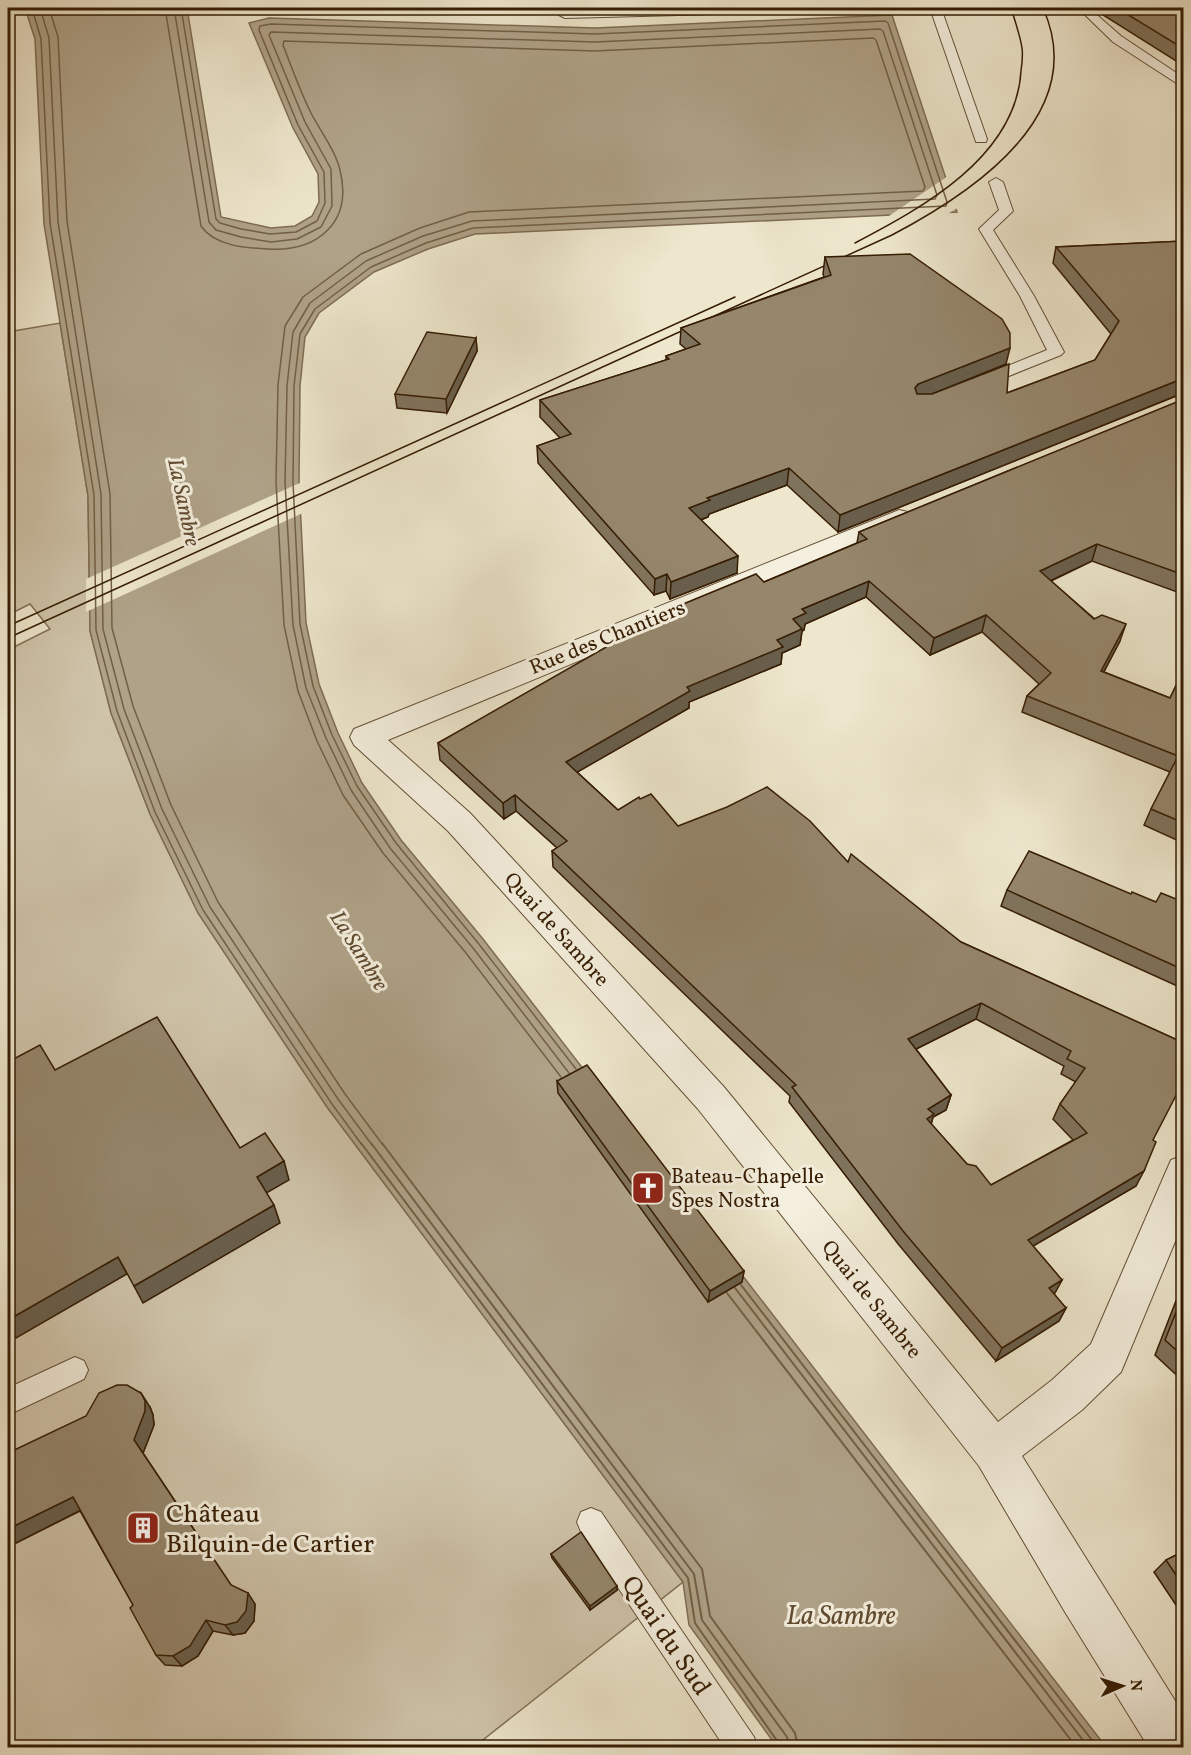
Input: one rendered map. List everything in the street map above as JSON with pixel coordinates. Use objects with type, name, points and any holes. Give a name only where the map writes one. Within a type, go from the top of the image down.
[{"type":"street","name":"Rue des Chantiers","points":[[364,737],[919,510]]},
{"type":"street","name":"Quai de Sambre","points":[[364,737],[459,822],[711,1098],[994,1450],[1087,1606],[1177,1748]]},
{"type":"street","points":[[994,1450],[1067,1395],[1106,1358],[1184,1172]]},
{"type":"lane","points":[[565,15],[594,11],[832,8]]},
{"type":"lane","points":[[935,8],[981,140]]},
{"type":"lane","points":[[1083,8],[1118,39],[1184,84]]},
{"type":"lane","points":[[974,385],[1056,352],[1027,296],[986,229],[1006,210],[996,182]]},
{"type":"lane","points":[[8,1402],[75,1370]]},
{"type":"lane","name":"Quai du Sud","points":[[591,1522],[743,1748]]},
{"type":"shaded area","points":[[60,323],[88,496],[90,631],[111,713],[150,814],[198,913],[327,1107],[683,1582],[474,1747],[8,1747],[8,650],[50,629],[30,604],[8,615],[8,332]]},
{"type":"water","name":"La Sambre","points":[[25,8],[187,8],[221,217],[271,228],[295,226],[312,216],[319,202],[318,174],[293,128],[249,23],[269,18],[595,28],[892,15],[957,212],[475,234],[428,249],[374,272],[319,313],[305,337],[300,386],[299,482],[306,623],[319,684],[338,733],[362,783],[401,840],[483,939],[1106,1747],[777,1747],[689,1625],[683,1582],[327,1107],[198,913],[150,814],[111,713],[90,631],[88,496],[44,224],[35,39]]},
{"type":"pier","points":[[948,176],[959,207],[946,215],[886,218]]},
{"type":"pier","points":[[302,482],[303,513],[86,612],[86,579]]},
{"type":"building","points":[[1117,8],[1184,8],[1184,49]]},
{"type":"building","points":[[1184,241],[1184,378],[840,515],[789,468],[707,498],[710,500],[689,508],[738,556],[671,582],[667,574],[655,579],[537,446],[571,434],[540,400],[669,359],[666,356],[700,344],[681,328],[831,275],[825,257],[910,254],[1002,319],[1010,333],[1010,348],[918,384],[915,388],[917,394],[932,394],[1009,364],[1007,393],[1095,360],[1119,321],[1056,247]]},
{"type":"building","points":[[427,332],[476,338],[446,399],[395,394]]},
{"type":"building","points":[[1184,399],[1184,575],[1097,544],[1040,571],[1094,619],[1102,615],[1126,624],[1101,671],[1170,698],[1184,669],[1184,823],[1151,809],[1178,756],[1027,696],[1051,673],[986,615],[934,638],[869,581],[802,609],[806,613],[793,619],[802,629],[777,640],[783,647],[687,687],[690,691],[566,762],[618,810],[639,797],[640,799],[651,794],[678,826],[727,807],[767,787],[810,821],[848,862],[851,854],[961,942],[1184,1043],[1184,1080],[1153,1140],[1156,1142],[1144,1171],[1028,1240],[1062,1280],[1049,1288],[1066,1308],[1002,1348],[903,1231],[792,1087],[796,1085],[552,851],[567,841],[515,795],[503,803],[438,743],[615,642],[669,620],[664,614],[676,607],[756,574],[764,582],[867,539],[859,532]],"holes":[[[981,1003],[1071,1051],[1067,1059],[1085,1068],[1060,1104],[1087,1133],[991,1185],[976,1166],[967,1164],[927,1119],[934,1114],[928,1109],[951,1095],[908,1039]]]},
{"type":"building","points":[[1029,851],[1131,894],[1132,892],[1156,902],[1161,893],[1181,901],[1184,895],[1184,970],[1007,890]]},
{"type":"building","points":[[157,1017],[240,1148],[265,1133],[284,1161],[257,1177],[274,1205],[134,1286],[118,1257],[8,1320],[8,1062],[40,1045],[55,1070]]},
{"type":"building","name":"Bateau-Chapelle Spes Nostra","points":[[587,1065],[744,1271],[710,1291],[557,1081]]},
{"type":"building","points":[[1184,1292],[1184,1357],[1165,1340]]},
{"type":"building","name":"Château Bilquin-de Cartier","points":[[117,1385],[127,1385],[141,1393],[145,1401],[145,1411],[134,1440],[231,1585],[248,1593],[246,1611],[237,1622],[225,1625],[206,1620],[190,1646],[173,1656],[156,1655],[130,1608],[133,1605],[73,1497],[8,1529],[8,1453],[86,1416],[99,1393]]},
{"type":"building","points":[[581,1532],[617,1586],[590,1606],[551,1554]]},
{"type":"building","points":[[1184,1551],[1184,1587],[1166,1560]]},
{"type":"tram line","points":[[855,243],[936,196],[984,154],[1002,129],[1015,102],[1022,60],[1021,43],[1011,8]]},
{"type":"tram line","points":[[8,638],[892,235],[923,218],[988,173],[1015,146],[1037,116],[1051,83],[1054,47],[1043,8]]},
{"type":"tram line","points":[[8,626],[735,297]]},
{"type":"place","name":"Bateau-Chapelle Spes Nostra","points":[[648,1188]]},
{"type":"place","name":"Château Bilquin-de Cartier","points":[[143,1528]]}]
